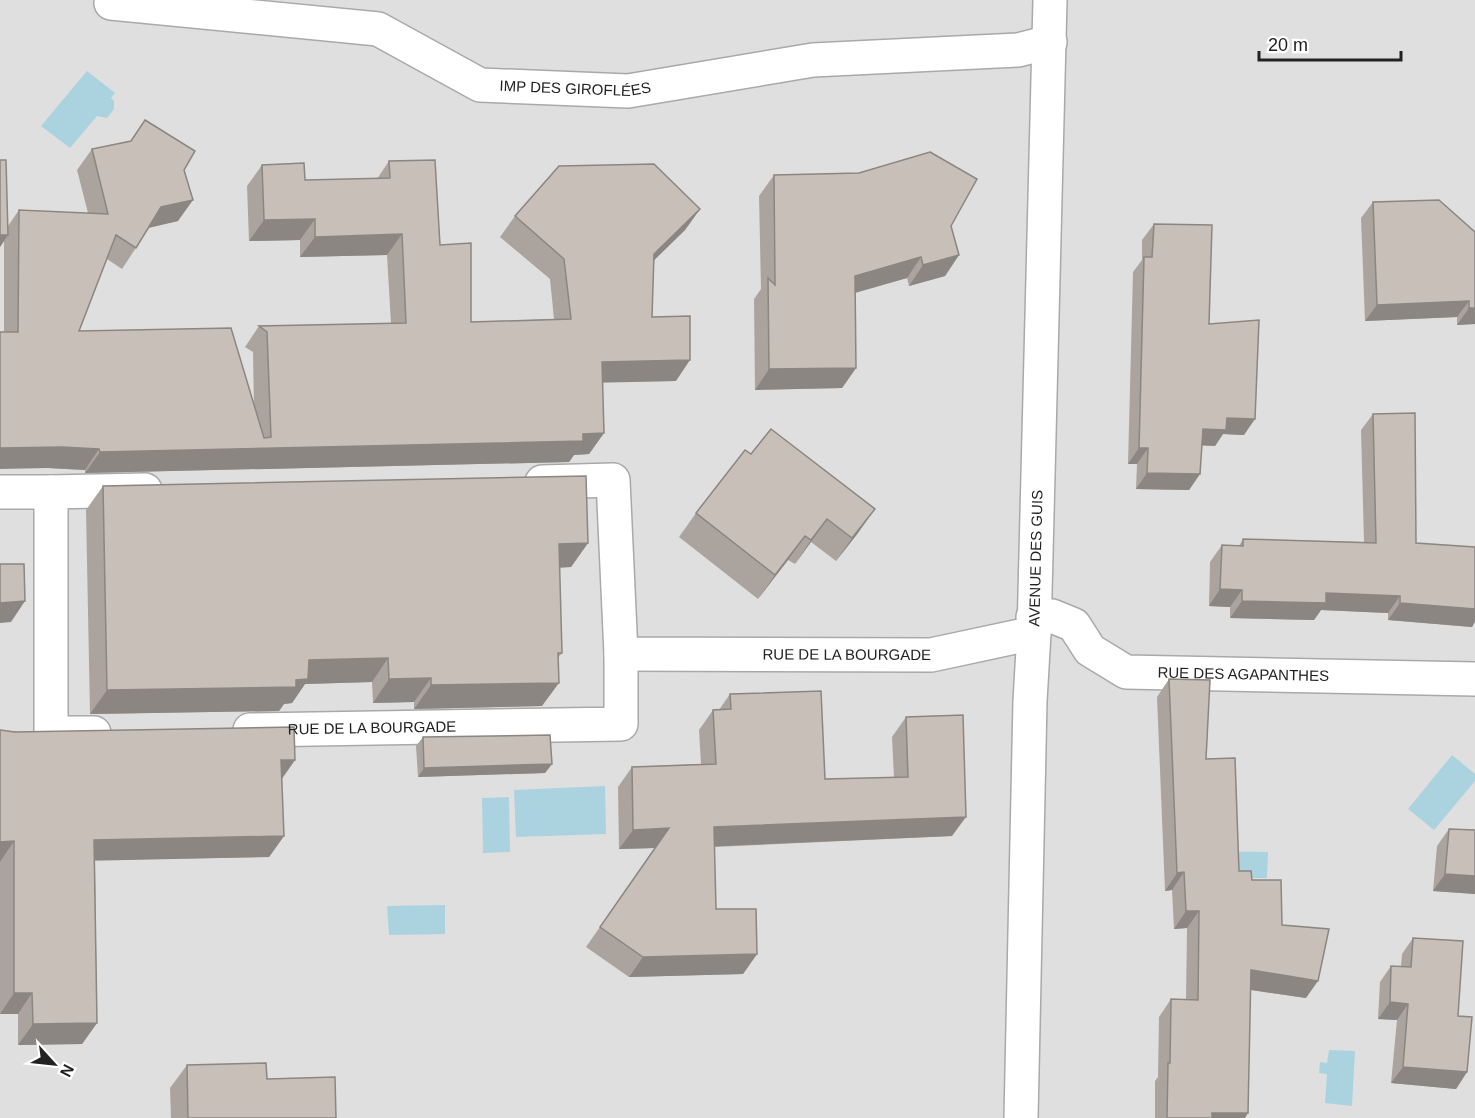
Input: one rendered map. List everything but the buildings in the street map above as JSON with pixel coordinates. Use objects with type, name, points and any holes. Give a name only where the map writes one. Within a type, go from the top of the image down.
[{"type":"street","name":"AVENUE DES GUIS","points":[[1021,1118],[1030,701],[1050,0]]},
{"type":"street","name":"IMP DES GIROFLÉES","points":[[111,3],[378,29],[480,85],[628,91],[813,60],[1018,50],[1050,42]]},
{"type":"street","name":"RUE DE LA BOURGADE","points":[[218,730],[621,724],[621,654],[613,480],[518,482]]},
{"type":"street","points":[[0,492],[171,489]]},
{"type":"street","points":[[51,492],[36,734],[123,732]]},
{"type":"street","name":"RUE DES AGAPANTHES","points":[[1033,625],[1052,616],[1074,625],[1090,650],[1126,672],[1475,679]]},
{"type":"street","name":"RUE DE LA BOURGADE","points":[[621,654],[932,655],[1033,625]]},
{"type":"shaded area","points":[[0,0],[1475,0],[1475,1118],[0,1118]]},
{"type":"water","points":[[87,71],[115,93],[111,98],[114,101],[114,109],[107,118],[97,116],[70,148],[41,126]]},
{"type":"water","points":[[1452,755],[1475,774],[1475,781],[1434,830],[1408,809]]},
{"type":"water","points":[[605,786],[606,834],[516,837],[514,790]]},
{"type":"water","points":[[509,797],[510,852],[483,853],[482,798]]},
{"type":"water","points":[[1216,851],[1268,852],[1267,878],[1216,878]]},
{"type":"water","points":[[445,905],[445,934],[389,935],[387,906]]},
{"type":"water","points":[[1329,1050],[1355,1051],[1352,1106],[1325,1103],[1327,1074],[1319,1073],[1320,1062],[1327,1063]]}]
